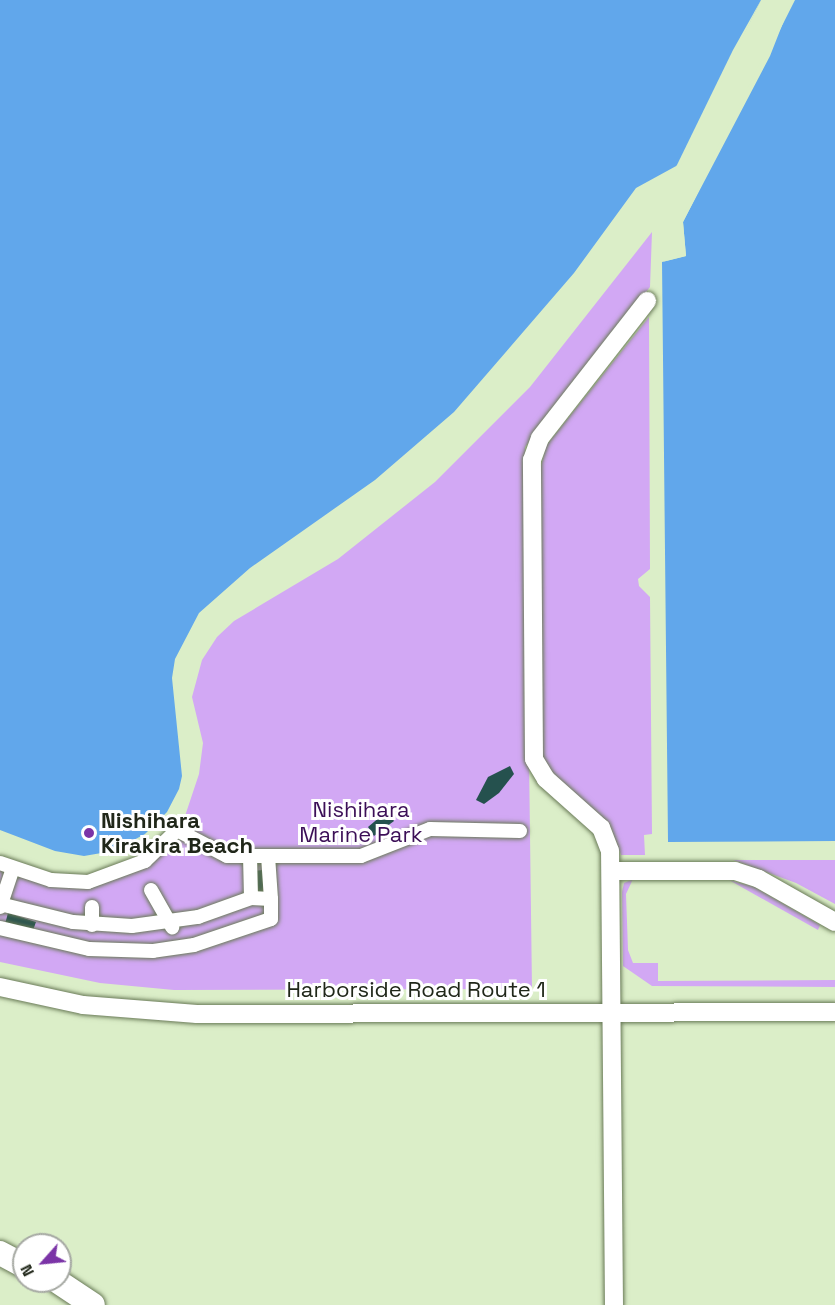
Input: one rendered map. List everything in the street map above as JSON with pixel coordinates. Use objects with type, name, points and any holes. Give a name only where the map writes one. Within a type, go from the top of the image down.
[{"type":"highway","points":[[72,1291],[93,1305]]},
{"type":"highway","points":[[59,1293],[77,1305]]},
{"type":"street","points":[[614,1305],[610,851],[601,828],[546,779],[534,759],[532,460],[540,438],[647,301]]},
{"type":"street","points":[[271,899],[251,898],[171,925],[118,929],[64,923],[33,911],[16,911],[0,905],[6,865],[69,882],[107,878],[145,861],[177,830],[227,856],[361,856],[430,829],[520,831]]},
{"type":"street","points":[[250,856],[251,898]]},
{"type":"street","points":[[0,928],[89,950],[153,951],[194,945],[271,920],[268,856]]},
{"type":"street","points":[[611,871],[735,871],[759,879],[835,922]]},
{"type":"street","points":[[152,890],[171,925]]},
{"type":"street","points":[[92,907],[92,925]]},
{"type":"street","name":"Harborside Road Route 1","points":[[0,987],[83,1005],[197,1014],[835,1012]]},
{"type":"green space","name":"Nishihara Marine Park","points":[[652,232],[650,287],[525,447],[532,989],[174,990],[100,983],[0,962],[0,869],[101,884],[181,828],[199,774],[203,743],[192,697],[202,660],[217,637],[234,621],[338,559],[435,482],[530,387]]},
{"type":"green space","points":[[649,317],[650,569],[638,579],[639,586],[650,597],[652,834],[644,835],[645,855],[621,855],[611,828],[547,768],[541,752],[540,471],[546,446]]},
{"type":"green space","points":[[733,860],[835,860],[835,904],[796,883]]},
{"type":"green space","points":[[633,879],[626,894],[628,950],[633,963],[658,963],[658,981],[835,980],[835,987],[652,986],[623,966],[622,892],[624,883]]},
{"type":"green space","points":[[729,880],[754,887],[820,925],[818,930]]},
{"type":"water","points":[[0,0],[761,0],[678,165],[636,188],[574,273],[454,412],[375,480],[250,568],[199,613],[175,659],[172,678],[182,776],[179,789],[167,812],[145,834],[113,851],[84,856],[55,851],[0,830]]},
{"type":"water","points":[[795,0],[835,0],[835,841],[668,842],[662,262],[686,256],[683,222]]},
{"type":"pier","points":[[761,0],[681,166],[675,169],[733,50]]},
{"type":"pier","points":[[792,0],[770,56],[683,222],[686,256],[662,262],[683,254],[680,221]]},
{"type":"building","points":[[510,766],[514,774],[499,793],[484,804],[476,800],[488,777]]},
{"type":"building","points":[[387,811],[394,821],[374,836],[368,827]]},
{"type":"building","points":[[263,870],[263,894],[253,894],[253,871]]},
{"type":"building","points":[[8,913],[36,922],[32,933],[5,924]]},
{"type":"place","name":"Nishihara Kirakira Beach","points":[[89,833]]}]
